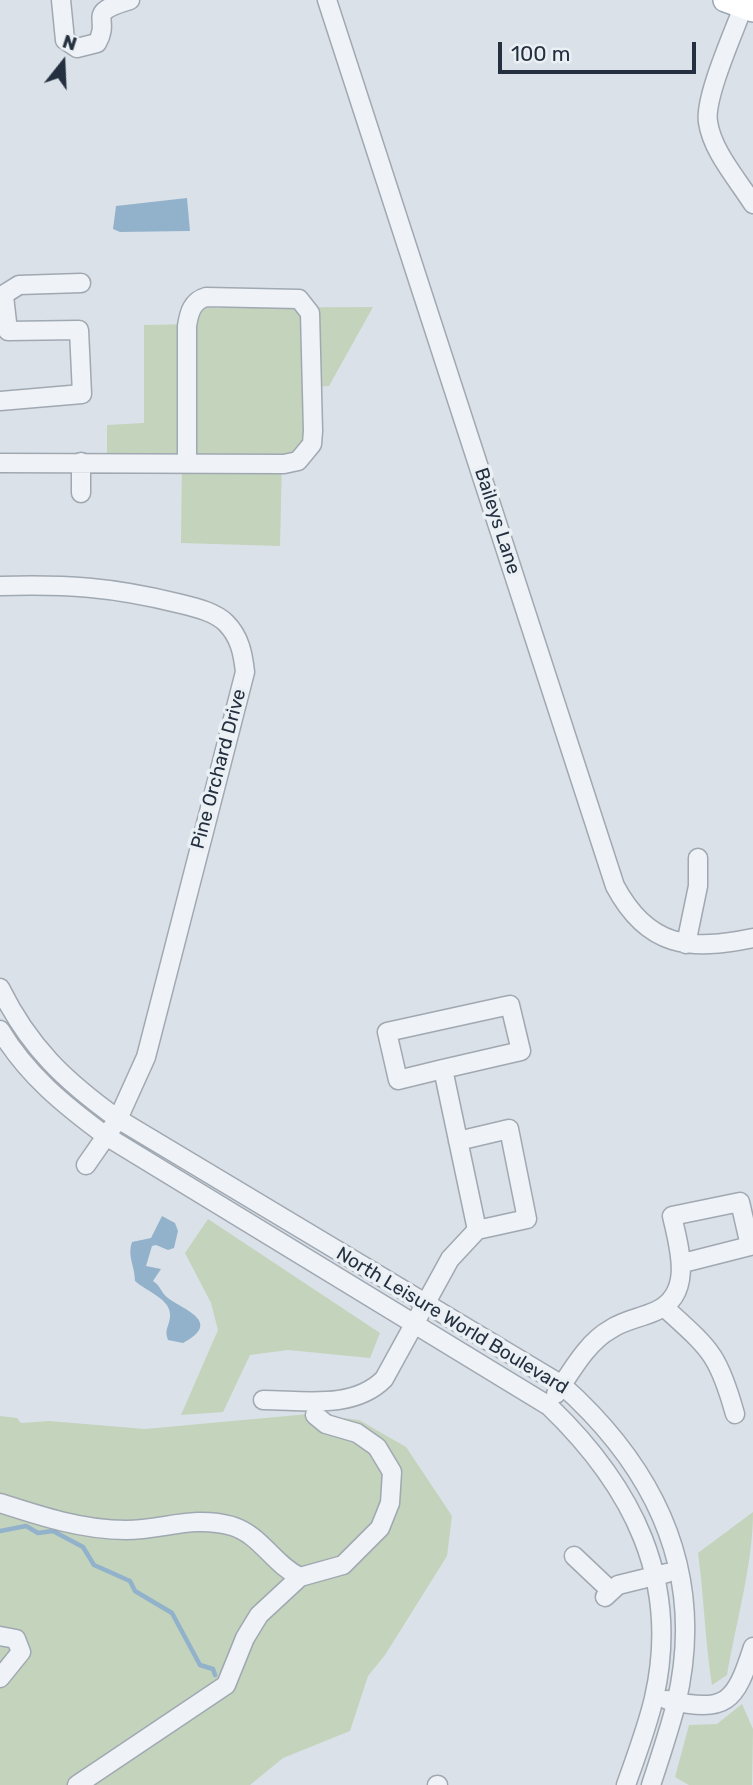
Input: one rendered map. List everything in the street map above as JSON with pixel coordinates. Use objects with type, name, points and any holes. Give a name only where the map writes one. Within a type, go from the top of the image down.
[{"type":"street","points":[[61,0],[65,40],[77,48],[97,43],[101,15],[108,7],[130,0]]},
{"type":"street","name":"Baileys Lane","points":[[327,0],[615,887],[627,909],[653,933],[686,944],[703,945],[753,938]]},
{"type":"street","points":[[740,6],[711,98],[707,121],[715,144],[753,204]]},
{"type":"street","points":[[0,401],[82,394],[79,330],[8,331],[2,296],[19,285],[81,284]]},
{"type":"street","points":[[0,463],[284,464],[298,461],[305,456],[312,444],[313,431],[310,313],[299,299],[206,297],[198,300],[192,307],[187,326],[187,463]]},
{"type":"street","points":[[81,462],[81,493]]},
{"type":"street","name":"Pine Orchard Drive","points":[[0,586],[110,587],[184,604],[216,615],[227,623],[243,653],[244,672],[146,1056],[118,1119],[86,1165]]},
{"type":"street","points":[[686,944],[698,886],[698,858]]},
{"type":"street","name":"North Leisure World Boulevard","points":[[0,988],[29,1039],[57,1072],[118,1119],[562,1385],[617,1440],[649,1486],[672,1542],[677,1571],[684,1646],[676,1702],[651,1785]]},
{"type":"street","points":[[510,1005],[521,1051],[443,1069],[398,1080],[387,1032],[510,1005]]},
{"type":"street","name":"North Leisure World Boulevard","points":[[0,1030],[12,1050],[42,1086],[106,1136],[549,1406],[584,1440],[627,1500],[649,1552],[655,1575],[661,1645],[654,1698],[626,1785]]},
{"type":"street","points":[[443,1069],[477,1230]]},
{"type":"street","points":[[263,1400],[335,1400],[365,1394],[384,1379],[450,1259],[477,1230],[527,1219],[509,1129],[458,1141]]},
{"type":"street","points":[[549,1406],[592,1343],[610,1329],[664,1307],[672,1299],[683,1263],[672,1216],[740,1202],[750,1246],[683,1263]]},
{"type":"street","points":[[664,1307],[705,1344],[720,1364],[735,1414]]},
{"type":"street","points":[[77,1785],[226,1685],[245,1638],[259,1615],[300,1577],[343,1565],[380,1528],[390,1503],[392,1472],[377,1447],[357,1433],[326,1424],[315,1415]]},
{"type":"street","points":[[0,1503],[83,1526],[126,1530],[198,1519],[233,1527],[252,1535],[290,1572],[300,1577]]},
{"type":"street","points":[[574,1556],[608,1594],[618,1586],[677,1571]]},
{"type":"street","points":[[0,1636],[16,1639],[21,1652],[0,1678]]},
{"type":"street","points":[[654,1698],[702,1708],[723,1702],[739,1685],[753,1647]]},
{"type":"green space","points":[[373,307],[329,386],[308,387],[308,436],[298,455],[282,459],[280,546],[181,543],[182,458],[107,458],[107,425],[144,423],[144,325],[193,324],[195,308]]},
{"type":"green space","points":[[208,1219],[380,1333],[370,1358],[288,1350],[250,1355],[223,1412],[181,1415],[218,1330],[211,1303],[185,1253]]},
{"type":"green space","points":[[309,1414],[359,1420],[406,1447],[452,1516],[447,1556],[385,1655],[368,1676],[350,1731],[283,1758],[250,1785],[0,1785],[0,1416],[17,1418],[21,1423],[49,1421],[145,1429]]},
{"type":"green space","points":[[753,1512],[747,1572],[727,1675],[712,1685],[698,1553]]},
{"type":"green space","points":[[742,1704],[753,1729],[752,1785],[689,1785],[675,1777],[689,1725],[717,1724]]},
{"type":"water","points":[[187,198],[190,231],[120,232],[113,229],[116,206]]},
{"type":"water","points":[[162,1216],[175,1223],[178,1231],[174,1248],[168,1250],[152,1246],[146,1266],[161,1269],[153,1281],[166,1296],[190,1312],[200,1323],[200,1329],[183,1343],[168,1340],[170,1311],[163,1301],[135,1281],[131,1257],[132,1242],[151,1238]]},
{"type":"waterway","points":[[0,1531],[26,1526],[38,1533],[53,1531],[83,1547],[94,1565],[130,1581],[135,1591],[172,1613],[200,1665],[213,1669],[215,1675]]}]
